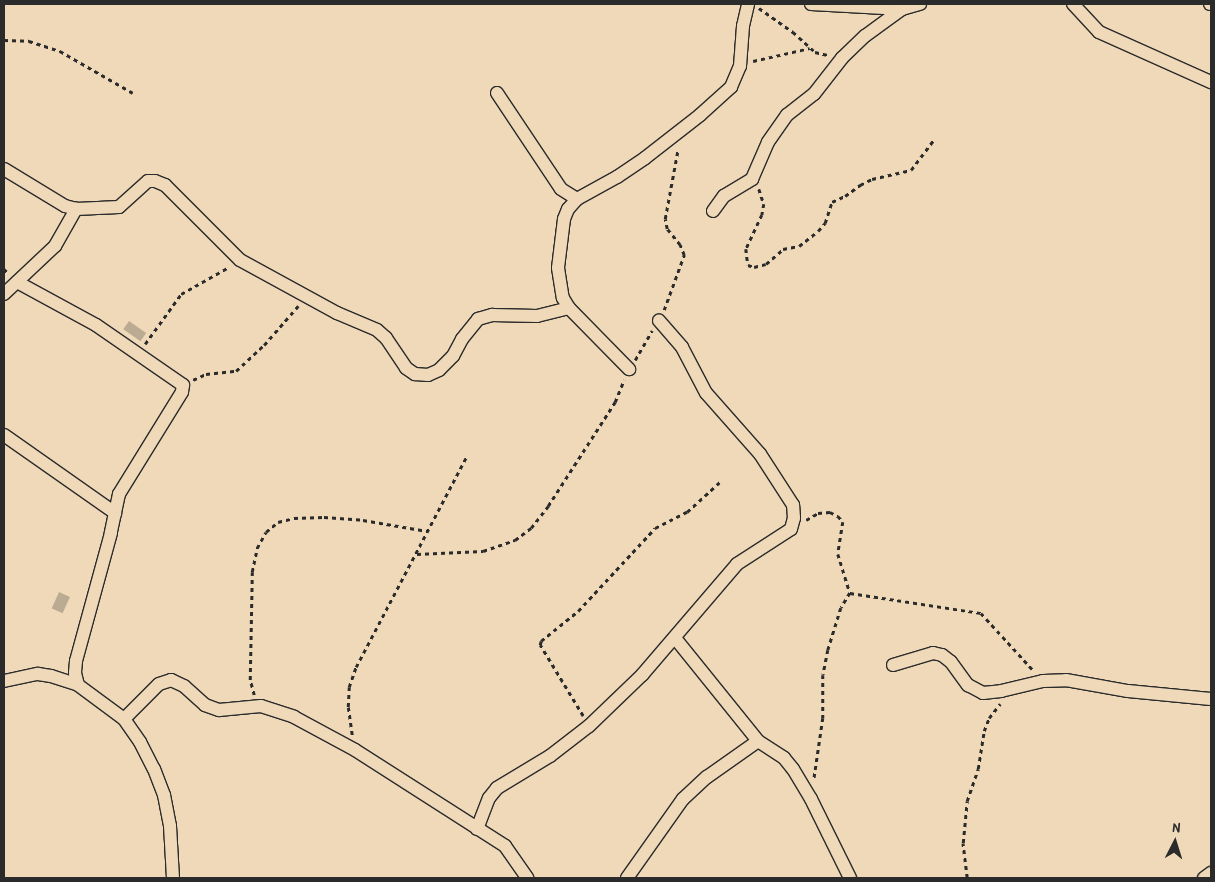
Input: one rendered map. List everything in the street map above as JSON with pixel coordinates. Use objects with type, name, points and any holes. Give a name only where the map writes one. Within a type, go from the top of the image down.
[{"type":"street","points":[[629,369],[569,308],[563,298],[558,268],[564,219],[568,209],[577,199],[617,177],[681,129],[731,87],[740,66],[743,26],[748,4]]},
{"type":"street","points":[[811,4],[902,9],[920,4]]},
{"type":"street","points":[[1073,4],[1099,32],[1211,82]]},
{"type":"street","points":[[713,210],[724,196],[752,179],[760,157],[776,128],[787,115],[814,94],[842,58],[865,36],[902,9]]},
{"type":"street","points":[[497,93],[561,189],[577,199]]},
{"type":"street","points":[[4,169],[65,206],[76,209],[119,207],[148,181],[155,181],[174,193],[212,234],[240,260],[306,296],[377,330],[386,338],[406,368],[415,374],[428,375],[439,370],[453,356],[462,339],[478,319],[492,315],[537,316],[569,308]]},
{"type":"street","points":[[4,294],[55,246],[76,209]]},
{"type":"street","points":[[17,282],[96,325],[183,385],[182,392],[119,494],[76,661],[74,673],[78,685]]},
{"type":"street","points":[[477,829],[489,798],[497,788],[550,756],[589,726],[642,676],[737,564],[791,529],[794,518],[793,505],[760,454],[706,393],[682,346],[659,321]]},
{"type":"street","points":[[4,434],[115,513]]},
{"type":"street","points":[[675,638],[758,741],[784,758],[793,769],[811,799],[850,878]]},
{"type":"street","points":[[893,665],[935,653],[951,662],[968,685],[978,692],[987,693],[1043,681],[1078,680],[1128,691],[1211,699]]},
{"type":"street","points":[[4,681],[38,674],[78,685],[124,719],[151,762],[164,795],[170,826],[173,878]]},
{"type":"street","points":[[124,719],[159,684],[171,680],[184,686],[205,705],[219,710],[262,706],[294,717],[355,750],[504,846],[527,878]]},
{"type":"street","points":[[627,878],[683,799],[707,777],[758,741]]},
{"type":"street","points":[[1204,878],[1211,873]]},
{"type":"path","points":[[754,4],[793,32],[810,48],[822,54],[842,58]]},
{"type":"path","points":[[4,40],[29,41],[60,52],[132,93]]},
{"type":"path","points":[[740,66],[770,56],[810,48]]},
{"type":"path","points":[[417,554],[483,551],[515,540],[531,528],[548,506],[616,402],[629,369],[659,321],[684,255],[680,245],[667,229],[665,219],[681,129]]},
{"type":"path","points":[[752,179],[758,188],[764,204],[762,215],[746,249],[748,265],[754,267],[766,264],[783,249],[799,246],[818,231],[825,223],[832,202],[872,180],[911,170],[934,139]]},
{"type":"path","points":[[137,353],[181,294],[240,260]]},
{"type":"path","points":[[183,385],[206,374],[236,371],[264,345],[306,296]]},
{"type":"path","points":[[355,750],[348,707],[349,688],[356,667],[467,456]]},
{"type":"path","points":[[589,726],[540,645],[541,641],[578,612],[655,528],[687,512],[721,481]]},
{"type":"path","points":[[791,529],[818,513],[830,512],[838,516],[843,522],[838,554],[850,593],[841,608],[828,650],[823,675],[822,718],[811,799]]},
{"type":"path","points":[[262,706],[254,696],[250,680],[250,612],[252,572],[257,548],[266,532],[278,522],[294,518],[363,520],[427,531]]},
{"type":"path","points":[[850,593],[981,614],[989,620],[1043,681]]},
{"type":"path","points":[[967,878],[963,843],[967,801],[978,769],[984,731],[990,718],[1011,689]]},
{"type":"building","points":[[129,321],[146,333],[140,341],[123,329]]},
{"type":"building","points":[[59,592],[70,597],[63,613],[52,608]]}]
